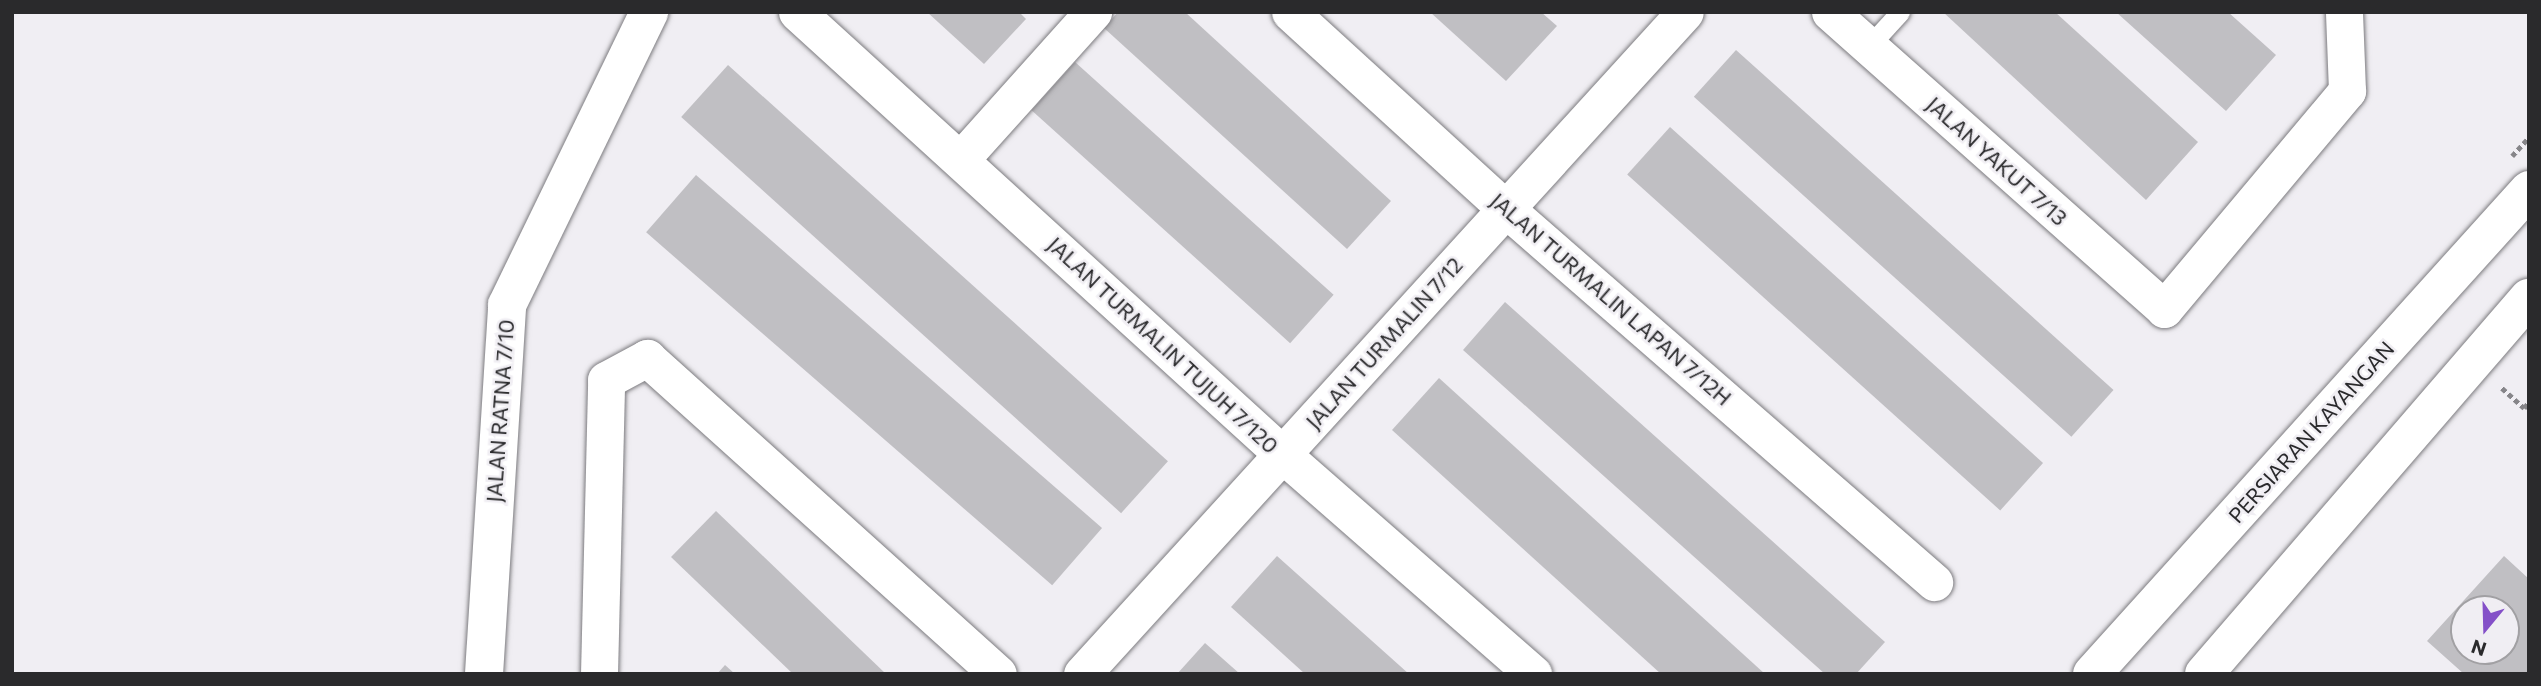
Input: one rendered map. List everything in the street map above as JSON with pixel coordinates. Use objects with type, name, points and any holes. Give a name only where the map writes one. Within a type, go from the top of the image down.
[{"type":"main road","name":"JALAN RATNA 7/10","points":[[484,674],[507,305],[649,12]]},
{"type":"main road","name":"PERSIARAN KAYANGAN","points":[[2092,674],[2529,190]]},
{"type":"main road","points":[[2204,674],[2529,298]]},
{"type":"street","name":"JALAN TURMALIN TUJUH 7/120","points":[[797,12],[1282,454],[1533,674]]},
{"type":"street","points":[[961,159],[1093,12]]},
{"type":"street","name":"JALAN TURMALIN LAPAN 7/12H","points":[[1290,12],[1506,209],[1934,582]]},
{"type":"street","name":"JALAN TURMALIN 7/12","points":[[1082,674],[1685,12]]},
{"type":"street","name":"JALAN YAKUT 7/13","points":[[1830,12],[2164,309],[2347,91],[2345,13]]},
{"type":"street","points":[[598,674],[606,380],[647,358],[998,674]]},
{"type":"lane","points":[[1869,46],[1900,12]]},
{"type":"building","points":[[927,12],[1019,12],[1026,19],[984,64]]},
{"type":"building","points":[[1118,12],[1185,12],[1391,201],[1347,249],[1104,28]]},
{"type":"building","points":[[1430,12],[1541,12],[1557,26],[1506,81]]},
{"type":"building","points":[[1943,12],[2055,12],[2198,142],[2146,200]]},
{"type":"building","points":[[2116,12],[2228,12],[2276,55],[2226,111]]},
{"type":"building","points":[[1736,50],[2114,390],[2071,437],[1694,97]]},
{"type":"building","points":[[1075,62],[1334,295],[1290,343],[1032,110]]},
{"type":"building","points":[[728,65],[1168,461],[1121,513],[681,117]]},
{"type":"building","points":[[1670,127],[2043,463],[2000,510],[1627,175]]},
{"type":"building","points":[[696,175],[1102,528],[1052,585],[646,232]]},
{"type":"building","points":[[1505,302],[1885,642],[1856,674],[1825,674],[1463,350]]},
{"type":"building","points":[[1439,378],[1765,674],[1661,674],[1392,430]]},
{"type":"building","points":[[716,511],[886,674],[793,674],[671,557]]},
{"type":"building","points":[[1277,556],[1409,674],[1305,674],[1231,607]]},
{"type":"building","points":[[2504,556],[2529,579],[2529,674],[2464,674],[2454,665],[2520,665],[2520,595],[2469,595]]},
{"type":"building","points":[[2450,616],[2450,662],[2427,641]]},
{"type":"building","points":[[1205,643],[1240,674],[1177,674]]},
{"type":"building","points":[[725,665],[735,674],[717,674]]}]
